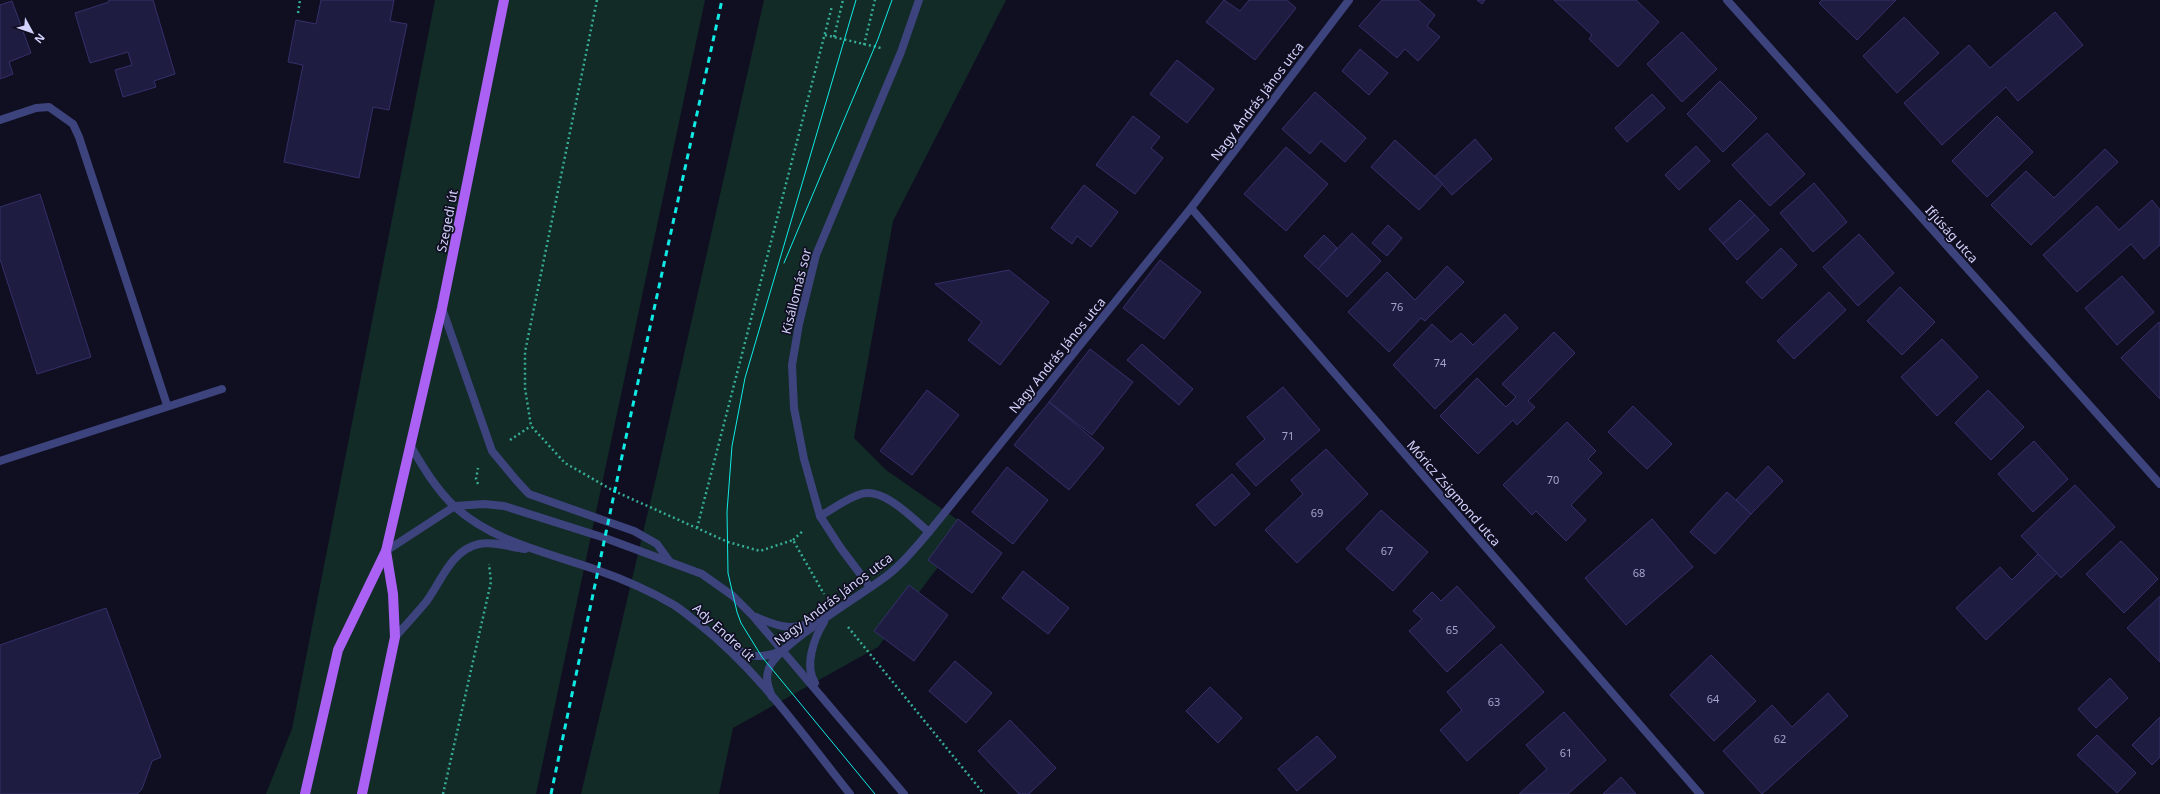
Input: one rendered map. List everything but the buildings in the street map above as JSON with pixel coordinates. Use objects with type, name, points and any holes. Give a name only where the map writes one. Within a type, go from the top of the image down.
[{"type":"main road","name":"Szegedi út","points":[[386,551],[442,308],[504,0]]},
{"type":"main road","points":[[362,794],[395,637],[393,594],[386,551]]},
{"type":"main road","points":[[305,794],[338,650],[386,551]]},
{"type":"street","name":"Kisállomás sor","points":[[870,587],[840,547],[820,516],[804,459],[794,408],[792,365],[799,324],[816,255],[901,52],[919,0]]},
{"type":"street","name":"Nagy András János utca","points":[[772,697],[766,679],[770,666],[784,650],[904,560],[929,532],[1191,208],[1349,0]]},
{"type":"street","name":"Ifjúság utca","points":[[1727,0],[2160,484]]},
{"type":"street","points":[[0,120],[36,108],[50,107],[73,124],[80,137],[167,405]]},
{"type":"street","name":"Móricz Zsigmond utca","points":[[1191,208],[1700,794]]},
{"type":"street","points":[[442,308],[492,451],[516,480],[529,494],[634,531],[657,544],[670,562]]},
{"type":"street","points":[[0,461],[222,388]]},
{"type":"street","points":[[410,446],[431,480],[455,506],[485,528],[535,550]]},
{"type":"street","points":[[820,516],[862,493],[875,494],[898,505],[929,532]]},
{"type":"street","points":[[386,551],[455,506],[484,504],[504,506],[605,538],[702,574],[733,596],[753,616],[784,650],[904,794]]},
{"type":"street","points":[[395,637],[426,601],[450,563],[465,551],[477,545],[487,543],[535,550]]},
{"type":"street","name":"Ady Endre út","points":[[535,550],[598,570],[675,605],[734,654],[772,697],[850,794]]},
{"type":"street","points":[[675,605],[709,626],[737,650],[747,655],[768,657],[784,650]]},
{"type":"street","points":[[753,616],[777,626],[793,628],[832,614]]},
{"type":"street","points":[[831,707],[811,677],[811,662],[813,644],[820,629],[832,614]]},
{"type":"path","points":[[298,13],[300,0]]},
{"type":"path","points":[[597,0],[525,352],[525,388],[531,426],[565,463],[614,491],[728,542],[760,551],[792,540],[832,614],[984,794]]},
{"type":"path","points":[[834,37],[843,0]]},
{"type":"path","points":[[825,35],[864,44],[875,0]]},
{"type":"path","points":[[696,528],[832,6]]},
{"type":"path","points":[[443,794],[484,617]]},
{"type":"green space","points":[[435,0],[705,0],[536,794],[266,794],[292,729]]},
{"type":"green space","points":[[764,0],[1006,0],[893,221],[854,438],[886,470],[968,527],[878,647],[733,728],[719,794],[581,794],[657,474]]},
{"type":"tram line","points":[[856,0],[745,378],[732,446],[727,512],[728,573],[741,623],[762,657],[875,794]]},
{"type":"tram line","points":[[784,263],[878,39],[892,0]]},
{"type":"railway","points":[[551,794],[629,423],[722,0]]}]
